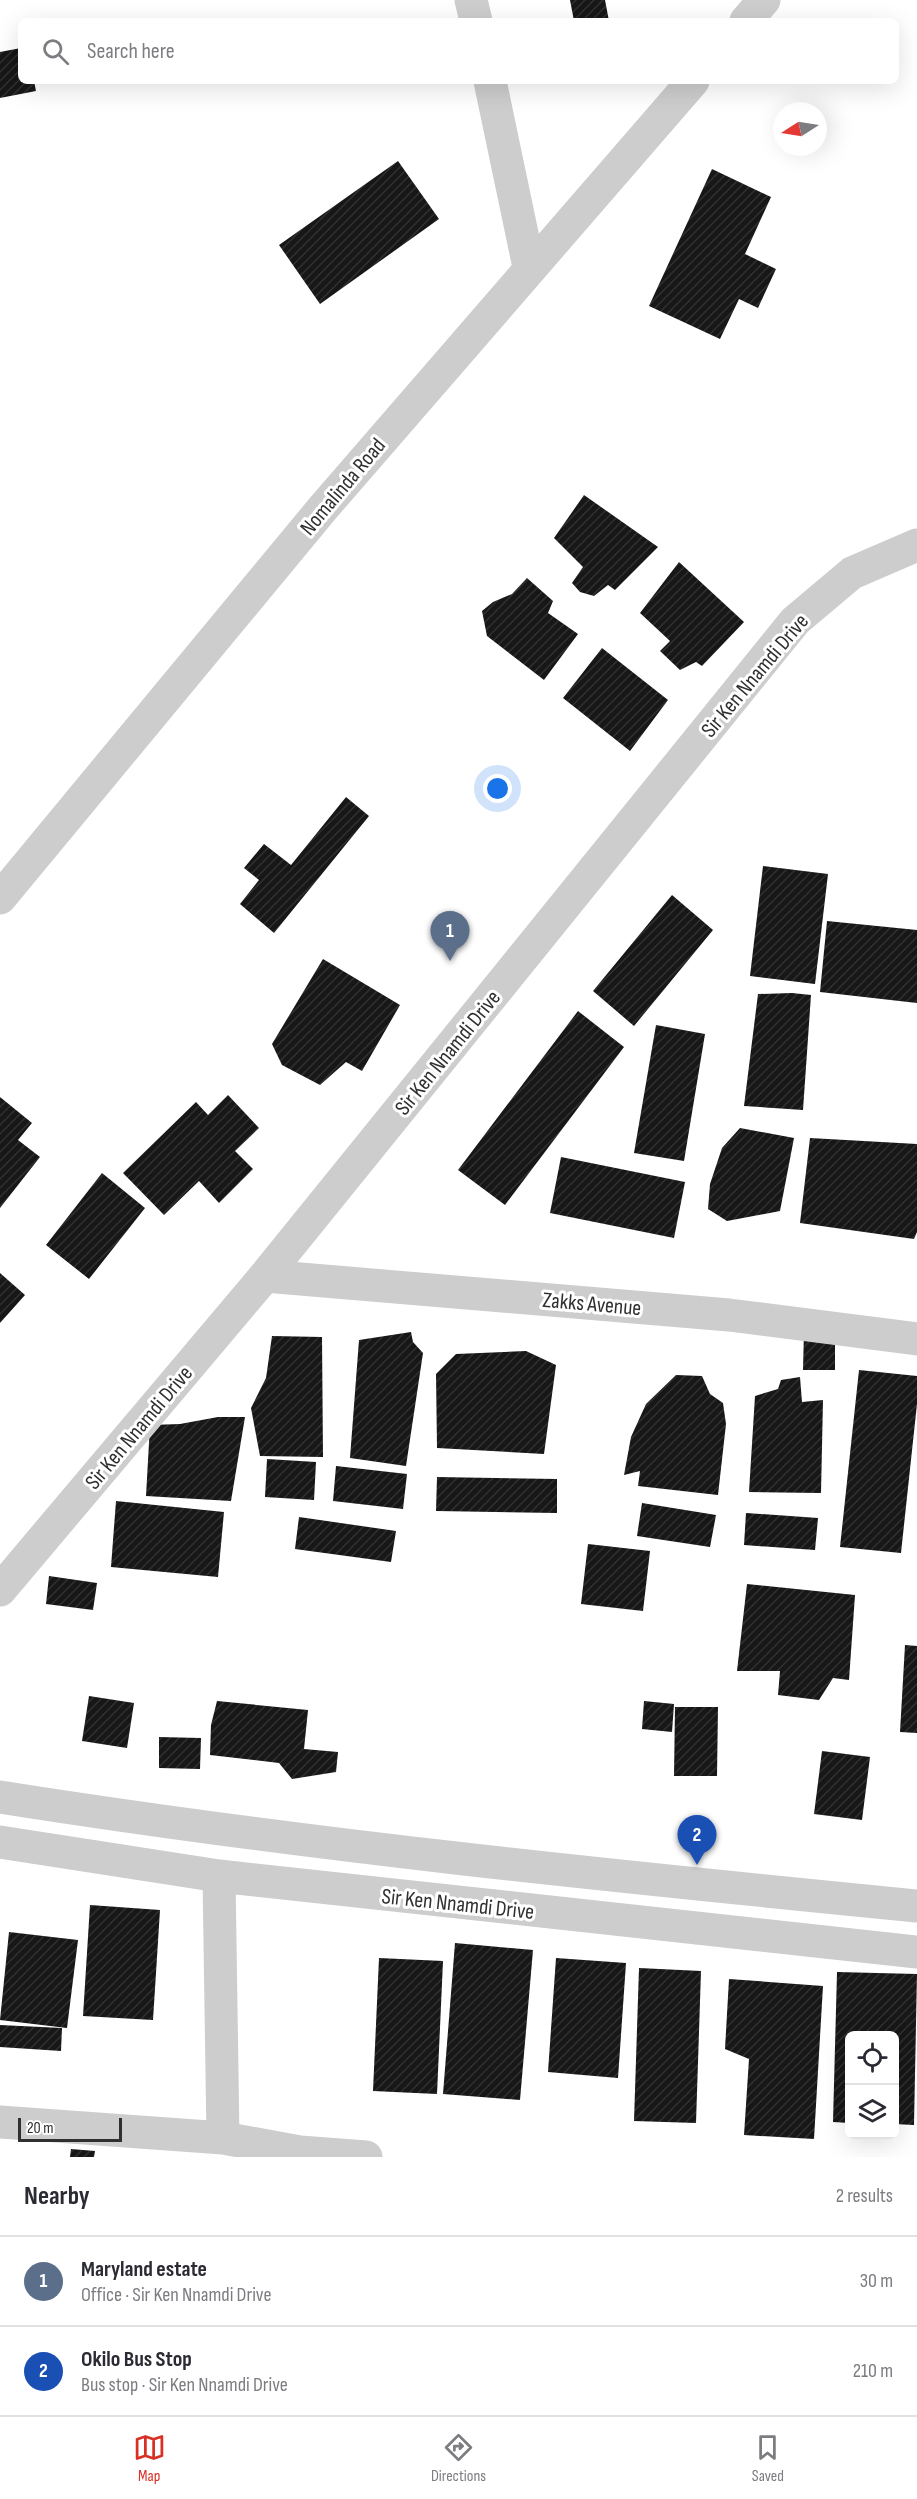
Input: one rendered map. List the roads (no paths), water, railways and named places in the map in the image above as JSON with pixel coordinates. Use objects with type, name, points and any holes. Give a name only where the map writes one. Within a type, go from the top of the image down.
[{"type":"street","points":[[471,0],[475,18]]},
{"type":"street","points":[[749,18],[764,0]]},
{"type":"street","points":[[491,84],[529,267]]},
{"type":"street","name":"Nomalinda Road","points":[[0,898],[323,508],[529,267],[690,84]]},
{"type":"street","name":"Sir Ken Nnamdi Drive","points":[[0,1590],[265,1275],[795,621],[852,573],[917,544]]},
{"type":"street","name":"Zakks Avenue","points":[[265,1275],[729,1315],[917,1339]]},
{"type":"street","name":"Sir Ken Nnamdi Drive","points":[[0,1797],[171,1824],[503,1864],[917,1906]]},
{"type":"street","name":"Sir Ken Nnamdi Drive","points":[[0,1842],[219,1876],[880,1950],[917,1952]]},
{"type":"street","points":[[219,1876],[223,2138]]},
{"type":"street","points":[[880,1950],[881,1903]]},
{"type":"street","points":[[0,2122],[223,2138],[300,2152],[366,2157]]},
{"type":"place","name":"Maryland estate","points":[[450,961]]},
{"type":"place","name":"Okilo Bus Stop","points":[[697,1865]]}]
